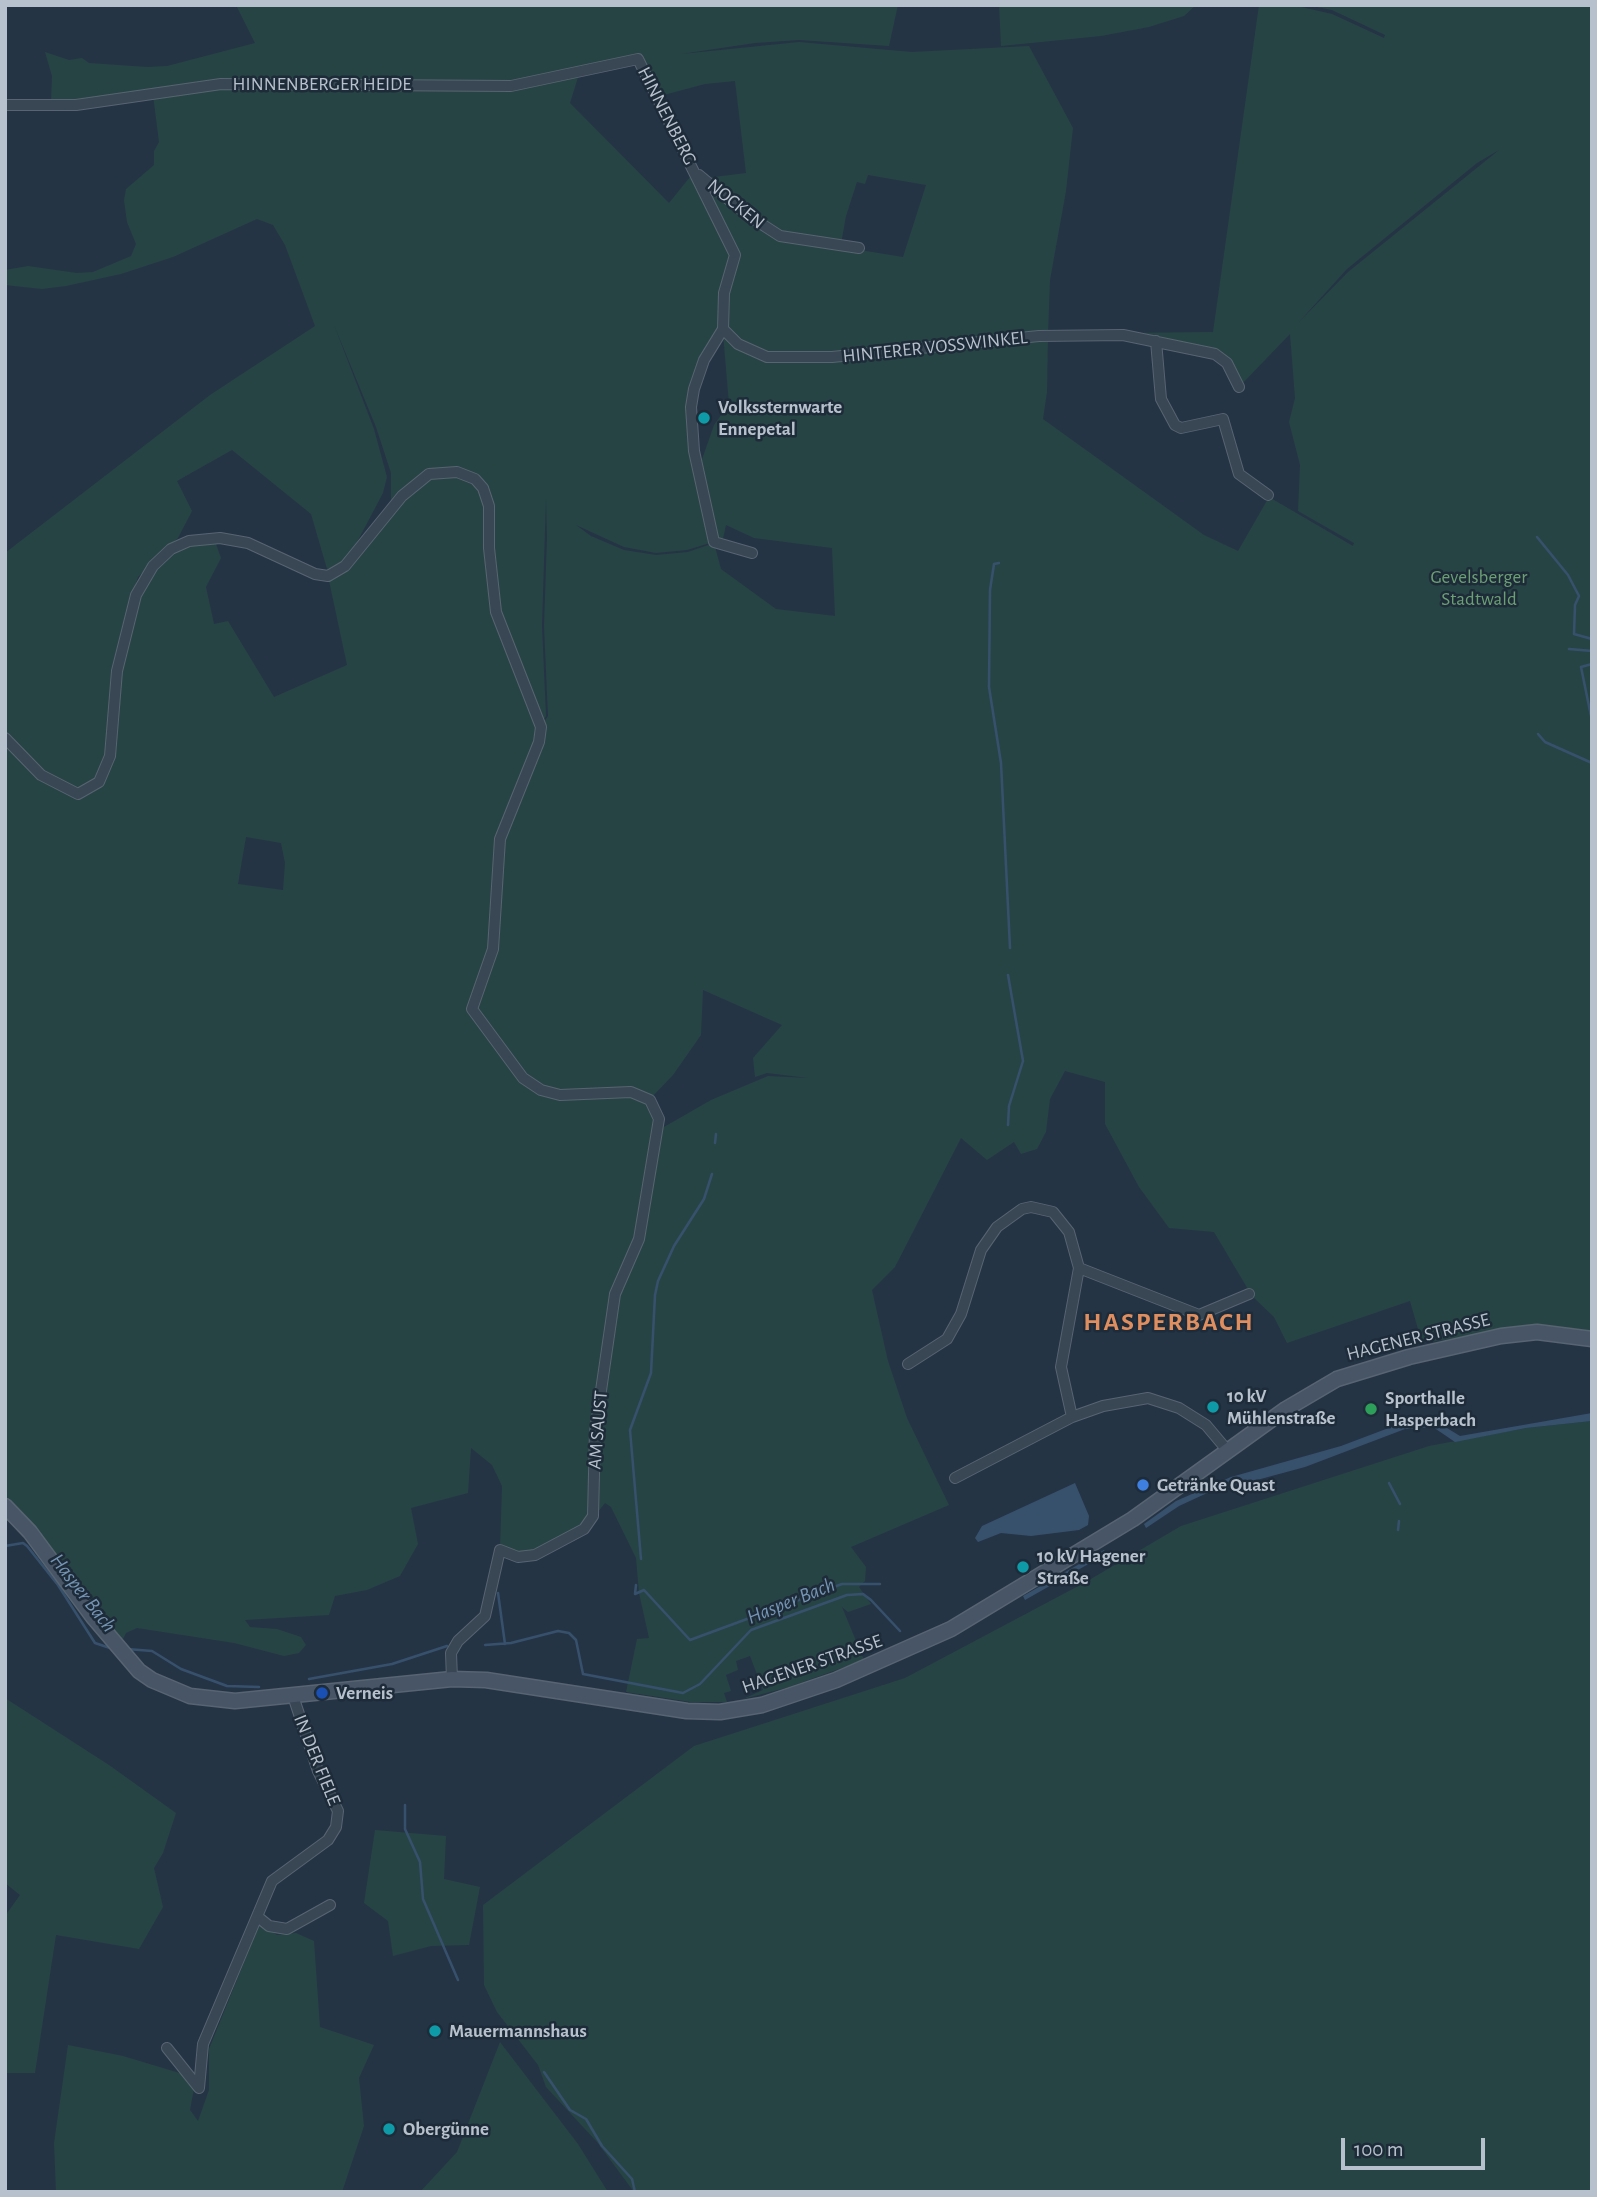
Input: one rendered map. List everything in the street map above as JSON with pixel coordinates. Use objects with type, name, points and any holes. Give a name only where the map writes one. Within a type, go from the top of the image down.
[{"type":"main road","name":"HAGENER STRASSE","points":[[5,1506],[64,1575],[129,1660],[152,1681],[206,1700],[293,1696],[452,1679],[540,1686],[705,1713],[762,1705],[875,1665],[951,1629],[1125,1524],[1318,1388],[1369,1367],[1501,1336],[1537,1332],[1592,1339]]},
{"type":"street","name":"HINNENBERGER HEIDE","points":[[5,105],[76,105],[221,84],[511,86],[638,60]]},
{"type":"street","name":"HINNENBERG","points":[[638,60],[735,255],[724,292],[723,329]]},
{"type":"street","name":"NOCKEN","points":[[695,173],[746,214],[780,236],[859,248]]},
{"type":"street","name":"HINTERER VOSSWINKEL","points":[[723,329],[738,344],[767,356],[832,357],[1039,336],[1123,335],[1215,354],[1227,363],[1239,387]]},
{"type":"street","points":[[723,329],[704,360],[694,389],[691,407],[694,451],[714,542],[752,552]]},
{"type":"street","points":[[1156,341],[1161,399],[1175,425],[1181,428],[1223,419],[1238,474],[1268,495]]},
{"type":"street","name":"AM SAUST","points":[[5,738],[41,775],[78,794],[99,782],[110,756],[117,671],[136,595],[153,566],[171,549],[189,541],[220,538],[248,544],[315,574],[328,576],[345,566],[402,496],[422,478],[448,470],[475,480],[488,498],[489,548],[496,612],[541,727],[539,742],[501,832],[493,949],[472,1009],[523,1078],[541,1090],[560,1095],[631,1092],[650,1100],[659,1119],[639,1239],[615,1294],[595,1432],[593,1516],[584,1529],[535,1555],[517,1557],[500,1550],[492,1596],[485,1616],[458,1641],[451,1653],[452,1679]]},
{"type":"street","points":[[908,1364],[947,1339],[961,1314],[981,1250],[997,1227],[1012,1215],[1031,1207],[1054,1212],[1069,1232],[1079,1268],[1061,1367],[1072,1417]]},
{"type":"street","points":[[1079,1268],[1199,1315],[1249,1294]]},
{"type":"street","points":[[955,1478],[1072,1417],[1103,1406],[1148,1398],[1179,1408],[1206,1424],[1227,1450]]},
{"type":"street","name":"IN DER FIELE","points":[[167,2048],[199,2088],[203,2044],[272,1881],[328,1840],[335,1827],[338,1811],[315,1762],[293,1696]]},
{"type":"street","points":[[258,1917],[269,1926],[287,1929],[330,1905]]},
{"type":"green space","name":"Gevelsberger Stadtwald","points":[[236,5],[898,5],[889,46],[799,40],[755,43],[681,54],[799,42],[912,52],[1029,46],[1073,128],[1066,191],[1050,280],[1048,334],[834,354],[767,355],[739,343],[724,329],[725,293],[736,256],[731,238],[697,174],[765,230],[780,237],[903,257],[926,185],[868,175],[865,184],[857,182],[846,216],[841,244],[781,235],[747,213],[706,178],[746,173],[735,81],[705,84],[660,96],[644,62],[579,74],[570,103],[669,203],[694,172],[728,238],[734,256],[722,293],[721,328],[695,378],[689,408],[692,453],[713,542],[687,550],[656,553],[624,547],[576,525],[591,536],[624,550],[656,555],[688,552],[714,543],[721,569],[776,609],[835,616],[832,548],[754,538],[726,525],[722,543],[715,540],[699,468],[714,425],[729,404],[723,333],[736,344],[766,358],[832,358],[1048,337],[1047,392],[1043,419],[1204,535],[1238,551],[1269,497],[1353,546],[1354,543],[1298,511],[1300,465],[1289,422],[1295,398],[1290,334],[1239,387],[1227,363],[1216,352],[1122,333],[1213,332],[1259,5],[1297,6],[1332,14],[1384,38],[1385,35],[1332,10],[1307,5],[1592,5],[1592,1335],[1536,1327],[1422,1343],[1410,1301],[1287,1343],[1274,1317],[1252,1296],[1214,1232],[1169,1228],[1139,1187],[1105,1124],[1105,1082],[1065,1071],[1050,1099],[1046,1132],[1037,1149],[1021,1154],[1014,1142],[987,1160],[961,1138],[895,1267],[872,1290],[888,1361],[907,1418],[949,1505],[851,1547],[866,1567],[865,1581],[859,1587],[871,1604],[848,1612],[842,1607],[864,1660],[789,1687],[743,1699],[763,1690],[750,1656],[736,1661],[738,1670],[726,1675],[731,1691],[724,1693],[727,1702],[691,1702],[626,1692],[637,1639],[649,1638],[639,1593],[636,1558],[611,1507],[605,1503],[584,1529],[535,1555],[518,1557],[500,1550],[502,1486],[492,1465],[471,1448],[468,1493],[411,1508],[418,1544],[400,1576],[367,1590],[335,1596],[329,1615],[245,1620],[250,1627],[277,1629],[301,1637],[306,1645],[299,1653],[284,1656],[234,1643],[137,1628],[126,1633],[123,1639],[112,1641],[30,1532],[5,1506],[5,553],[210,395],[315,326],[285,245],[273,225],[257,219],[173,257],[121,274],[66,286],[42,289],[5,285],[5,270],[28,266],[77,273],[93,272],[131,256],[136,244],[127,222],[124,200],[126,189],[154,165],[154,151],[159,142],[153,95],[51,103],[52,76],[45,52],[69,60],[82,58],[89,63],[147,67],[167,66],[255,43]],"holes":[[[1499,150],[1348,272],[1298,323],[1347,269],[1477,163]],[[334,325],[376,427],[391,473],[391,508],[415,483],[438,471],[458,471],[475,479],[484,487],[490,505],[490,548],[498,611],[528,690],[495,612],[487,547],[487,498],[474,480],[456,473],[438,473],[423,480],[403,497],[347,565],[328,576],[347,665],[274,697],[228,621],[214,624],[206,587],[221,558],[216,544],[197,541],[172,551],[155,567],[139,596],[119,672],[111,756],[99,783],[76,795],[76,790],[96,781],[107,754],[113,674],[123,624],[138,577],[178,538],[192,511],[177,481],[232,450],[311,514],[327,569],[341,566],[383,493],[387,477],[374,429]],[[546,498],[544,626],[548,716],[542,725],[540,742],[505,826],[495,905],[503,824],[539,742],[540,726],[546,716],[542,626]],[[246,837],[281,843],[285,863],[283,890],[238,884]],[[703,990],[782,1025],[753,1058],[755,1077],[767,1073],[808,1078],[768,1076],[711,1100],[657,1131],[640,1239],[616,1295],[602,1399],[614,1295],[638,1239],[657,1118],[648,1100],[631,1093],[558,1095],[632,1091],[650,1099],[673,1075],[701,1035]]]},
{"type":"green space","points":[[999,5],[1196,5],[1184,16],[1149,27],[1101,36],[1001,46]]},
{"type":"green space","points":[[1592,1421],[1592,2192],[634,2192],[597,2142],[546,2087],[538,2065],[497,2012],[484,1985],[483,1905],[694,1746],[905,1678],[1084,1583],[1181,1526],[1429,1446],[1526,1428]]},
{"type":"green space","points":[[5,1698],[109,1765],[176,1813],[163,1853],[154,1868],[163,1907],[139,1949],[56,1935],[35,2073],[5,2073],[5,1916],[20,1895],[5,1883]]},
{"type":"green space","points":[[375,1830],[446,1836],[444,1879],[480,1887],[469,1945],[431,1946],[393,1956],[388,1921],[364,1903]]},
{"type":"green space","points":[[260,1923],[277,1935],[296,1933],[314,1941],[320,2027],[374,2045],[359,2078],[364,2126],[342,2192],[56,2192],[54,2143],[68,2045],[123,2056],[196,2078],[190,2110],[198,2121],[209,2090],[209,2049]]},
{"type":"green space","points":[[500,2042],[578,2144],[608,2192],[420,2192],[457,2152]]},
{"type":"water","points":[[1592,1413],[1592,1421],[1526,1428],[1455,1442],[1433,1427],[1405,1429],[1305,1467],[1205,1494],[1179,1506],[1146,1528],[1144,1524],[1176,1501],[1231,1477],[1341,1446],[1402,1423],[1437,1422],[1460,1436]]},
{"type":"water","points":[[1075,1483],[1089,1516],[1088,1525],[1079,1530],[1031,1536],[1001,1533],[978,1542],[975,1538],[982,1526]]},
{"type":"water","points":[[1104,1550],[1106,1554],[1025,1600],[1023,1596]]},
{"type":"waterway","points":[[1537,537],[1568,575],[1579,596],[1575,605],[1574,634],[1592,639]]},
{"type":"waterway","points":[[999,563],[994,564],[990,590],[989,687],[1001,763],[1010,948]]},
{"type":"waterway","points":[[1569,649],[1592,651]]},
{"type":"waterway","points":[[1592,664],[1581,667],[1592,721]]},
{"type":"waterway","points":[[1538,734],[1545,742],[1592,763]]},
{"type":"waterway","points":[[1008,975],[1023,1061],[1009,1106],[1008,1125]]},
{"type":"waterway","points":[[715,1143],[716,1134]]},
{"type":"waterway","points":[[641,1559],[630,1430],[651,1373],[658,1281],[674,1246],[704,1199],[712,1174]]},
{"type":"waterway","points":[[1389,1483],[1400,1504]]},
{"type":"waterway","points":[[1398,1530],[1399,1521]]},
{"type":"waterway","name":"Hasper Bach","points":[[5,1546],[23,1543],[27,1546],[58,1585],[95,1643],[113,1649]]},
{"type":"waterway","points":[[636,1585],[635,1594],[644,1590],[690,1640],[842,1584],[880,1584]]},
{"type":"waterway","points":[[498,1593],[505,1644]]},
{"type":"waterway","name":"Hasper Bach","points":[[485,1645],[511,1643],[558,1631],[569,1633],[576,1640],[583,1674],[683,1693],[700,1684],[751,1630],[847,1595],[863,1594],[900,1631]]},
{"type":"waterway","name":"Hasper Bach","points":[[309,1679],[392,1664],[447,1646]]},
{"type":"waterway","name":"Hasper Bach","points":[[127,1649],[152,1651],[181,1669],[227,1686],[259,1687]]},
{"type":"waterway","points":[[405,1805],[405,1829],[420,1862],[423,1899],[458,1980]]},
{"type":"waterway","points":[[544,2072],[570,2110],[586,2119],[602,2146],[632,2179],[635,2192]]},
{"type":"place","name":"Volkssternwarte Ennepetal","points":[[704,418]]},
{"type":"place","name":"10 kV Mühlenstraße","points":[[1213,1407]]},
{"type":"place","name":"Sporthalle Hasperbach","points":[[1371,1409]]},
{"type":"place","name":"Getränke Quast","points":[[1143,1485]]},
{"type":"place","name":"10 kV Hagener Straße","points":[[1023,1567]]},
{"type":"place","name":"Verneis","points":[[322,1693]]},
{"type":"place","name":"Mauermannshaus","points":[[435,2031]]},
{"type":"place","name":"Obergünne","points":[[389,2129]]},
{"type":"district","name":"HASPERBACH","points":[[1169,1322]]}]
